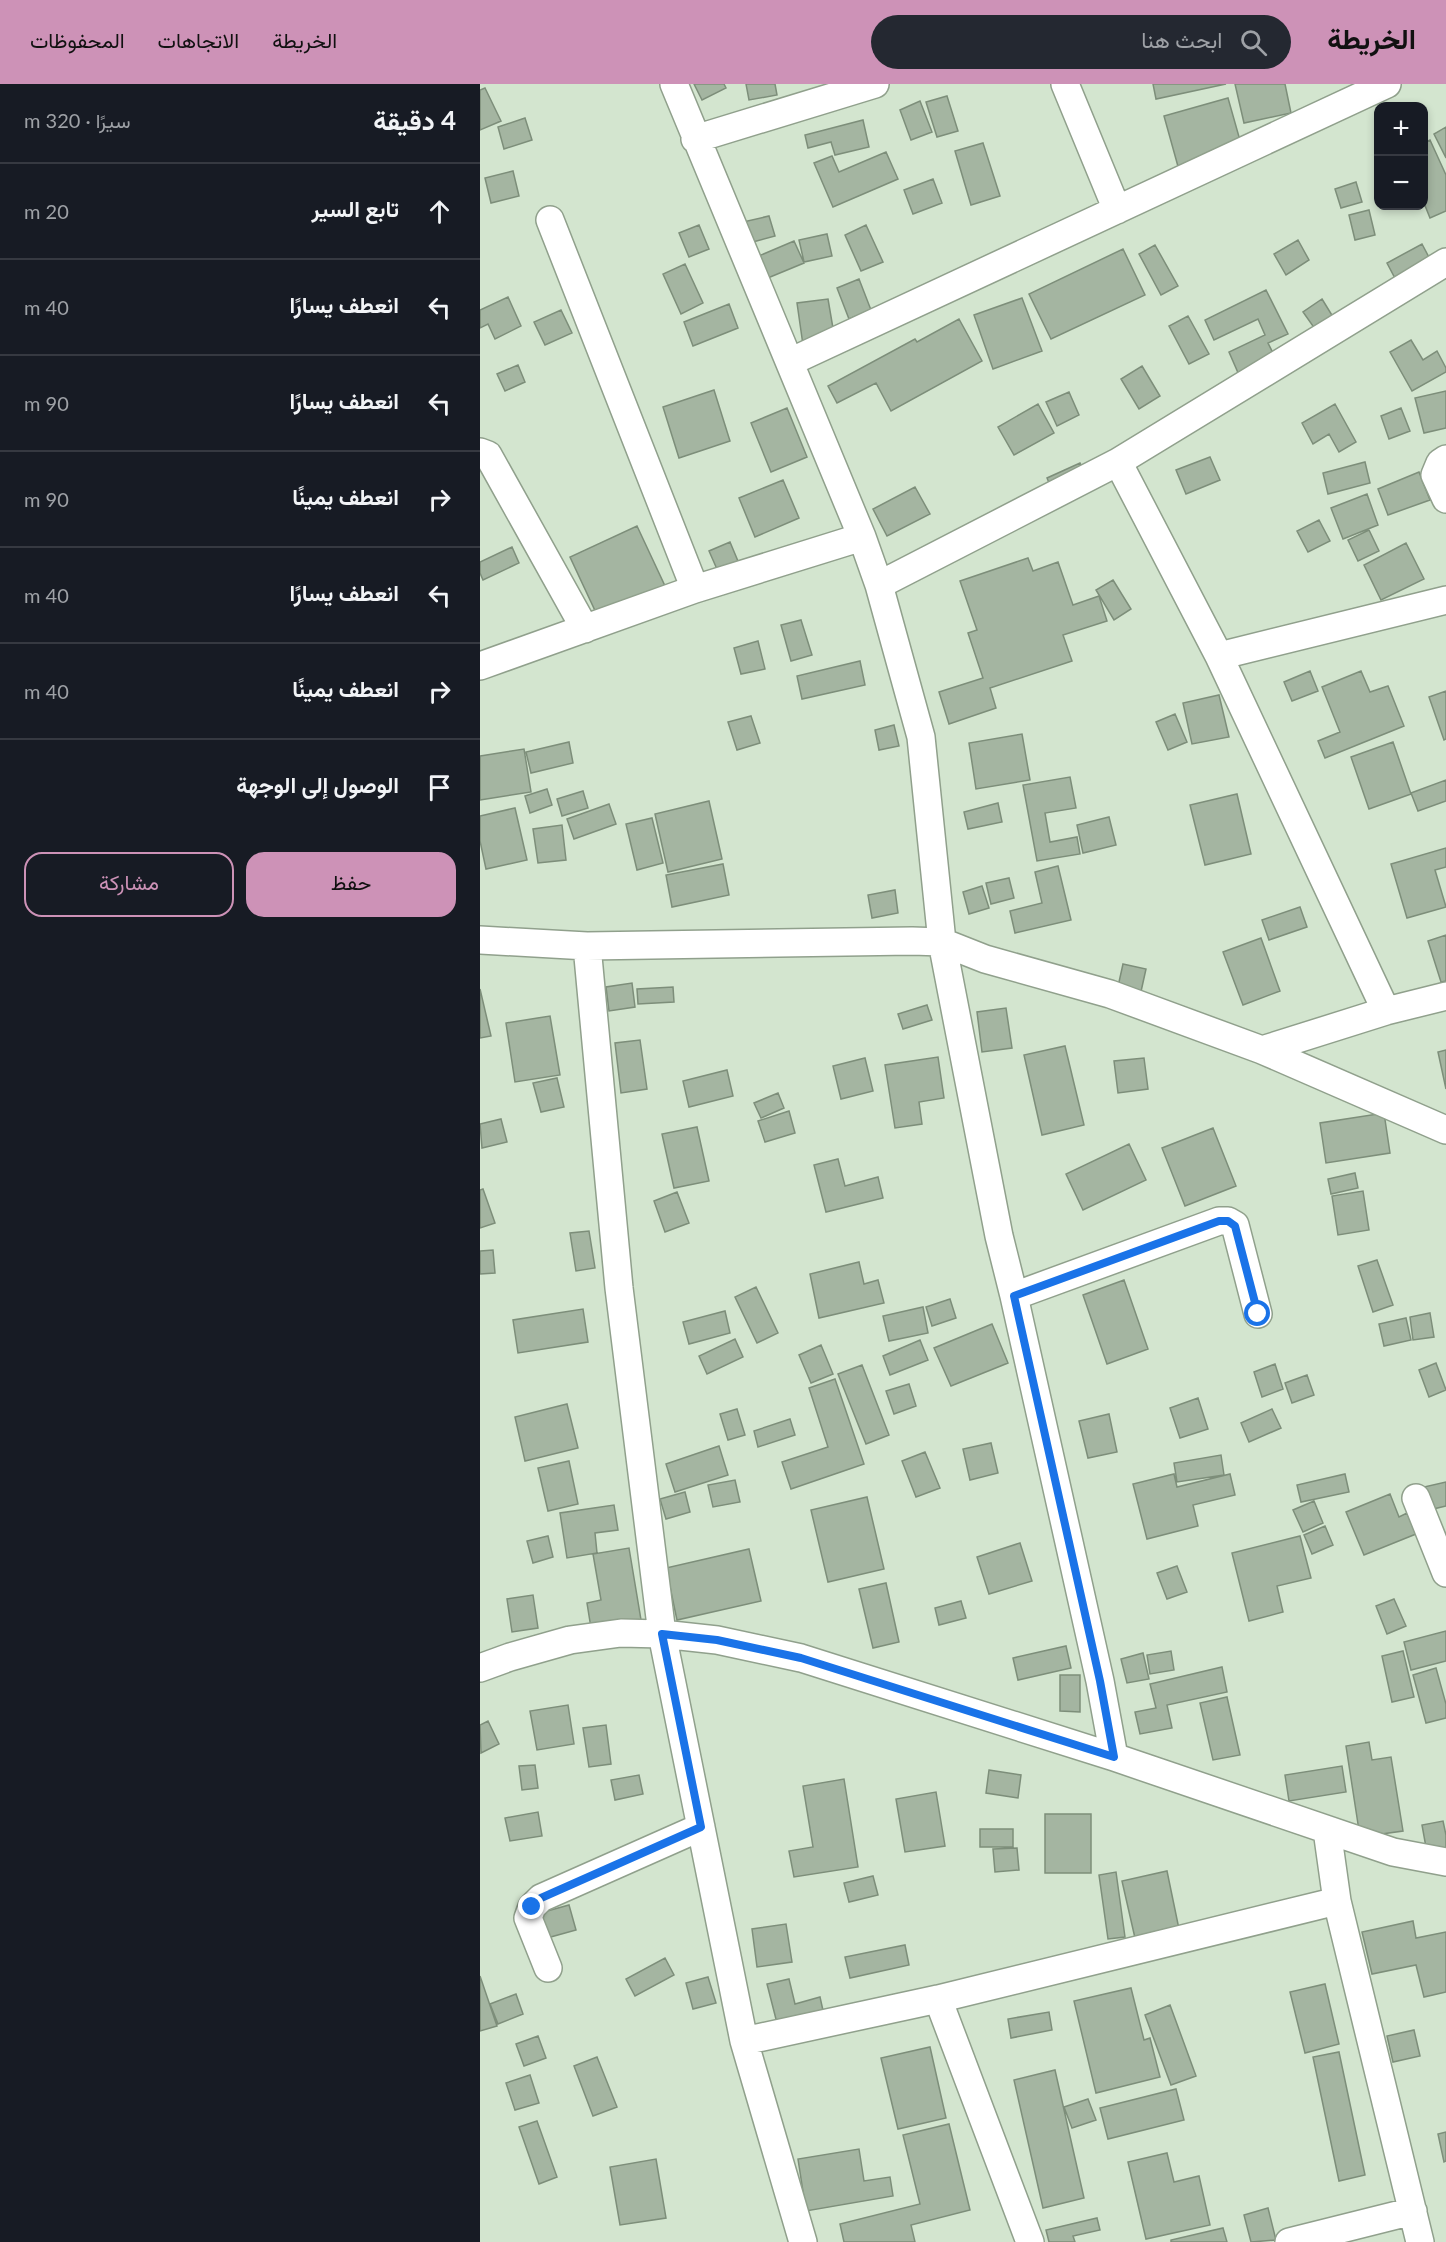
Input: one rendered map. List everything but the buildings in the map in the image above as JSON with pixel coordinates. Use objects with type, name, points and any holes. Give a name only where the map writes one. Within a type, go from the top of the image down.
[{"type":"street","points":[[674,84],[862,537],[879,585],[921,737],[942,942],[999,1236],[1100,1681],[1114,1757]]},
{"type":"street","points":[[695,139],[875,84]]},
{"type":"street","points":[[1065,84],[1117,210]]},
{"type":"street","points":[[790,363],[1387,84]]},
{"type":"street","points":[[550,220],[695,589]]},
{"type":"street","points":[[879,585],[1118,462],[1446,262]]},
{"type":"street","points":[[480,452],[488,454],[585,629]]},
{"type":"street","points":[[1446,459],[1440,463],[1435,475],[1446,499]]},
{"type":"street","points":[[1118,462],[1220,656],[1386,1011]]},
{"type":"street","points":[[480,666],[695,589],[862,537]]},
{"type":"street","points":[[1220,656],[1446,600]]},
{"type":"street","points":[[480,940],[587,946],[942,942],[985,959],[1110,994],[1262,1050],[1446,1130]]},
{"type":"street","points":[[587,946],[619,1288],[662,1634],[744,2041],[803,2242]]},
{"type":"street","points":[[1262,1050],[1386,1011],[1446,996]]},
{"type":"street","points":[[1014,1296],[1219,1221],[1228,1221],[1235,1226],[1258,1314]]},
{"type":"street","points":[[1416,1498],[1446,1573]]},
{"type":"street","points":[[480,1668],[570,1640],[621,1633],[662,1634],[717,1640],[801,1658],[1114,1757],[1393,1852],[1446,1862]]},
{"type":"street","points":[[548,1968],[528,1918],[532,1907],[541,1898],[701,1827]]},
{"type":"street","points":[[1327,1830],[1337,1901],[1420,2242]]},
{"type":"street","points":[[744,2041],[938,1999],[1337,1901]]},
{"type":"street","points":[[938,1999],[1030,2242]]},
{"type":"street","points":[[1289,2242],[1413,2211]]},
{"type":"route","points":[[532,1907],[541,1898],[701,1827],[662,1634],[717,1640],[801,1658],[1114,1757],[1100,1681],[1014,1296],[1219,1221],[1228,1221],[1235,1226],[1258,1314]]}]
